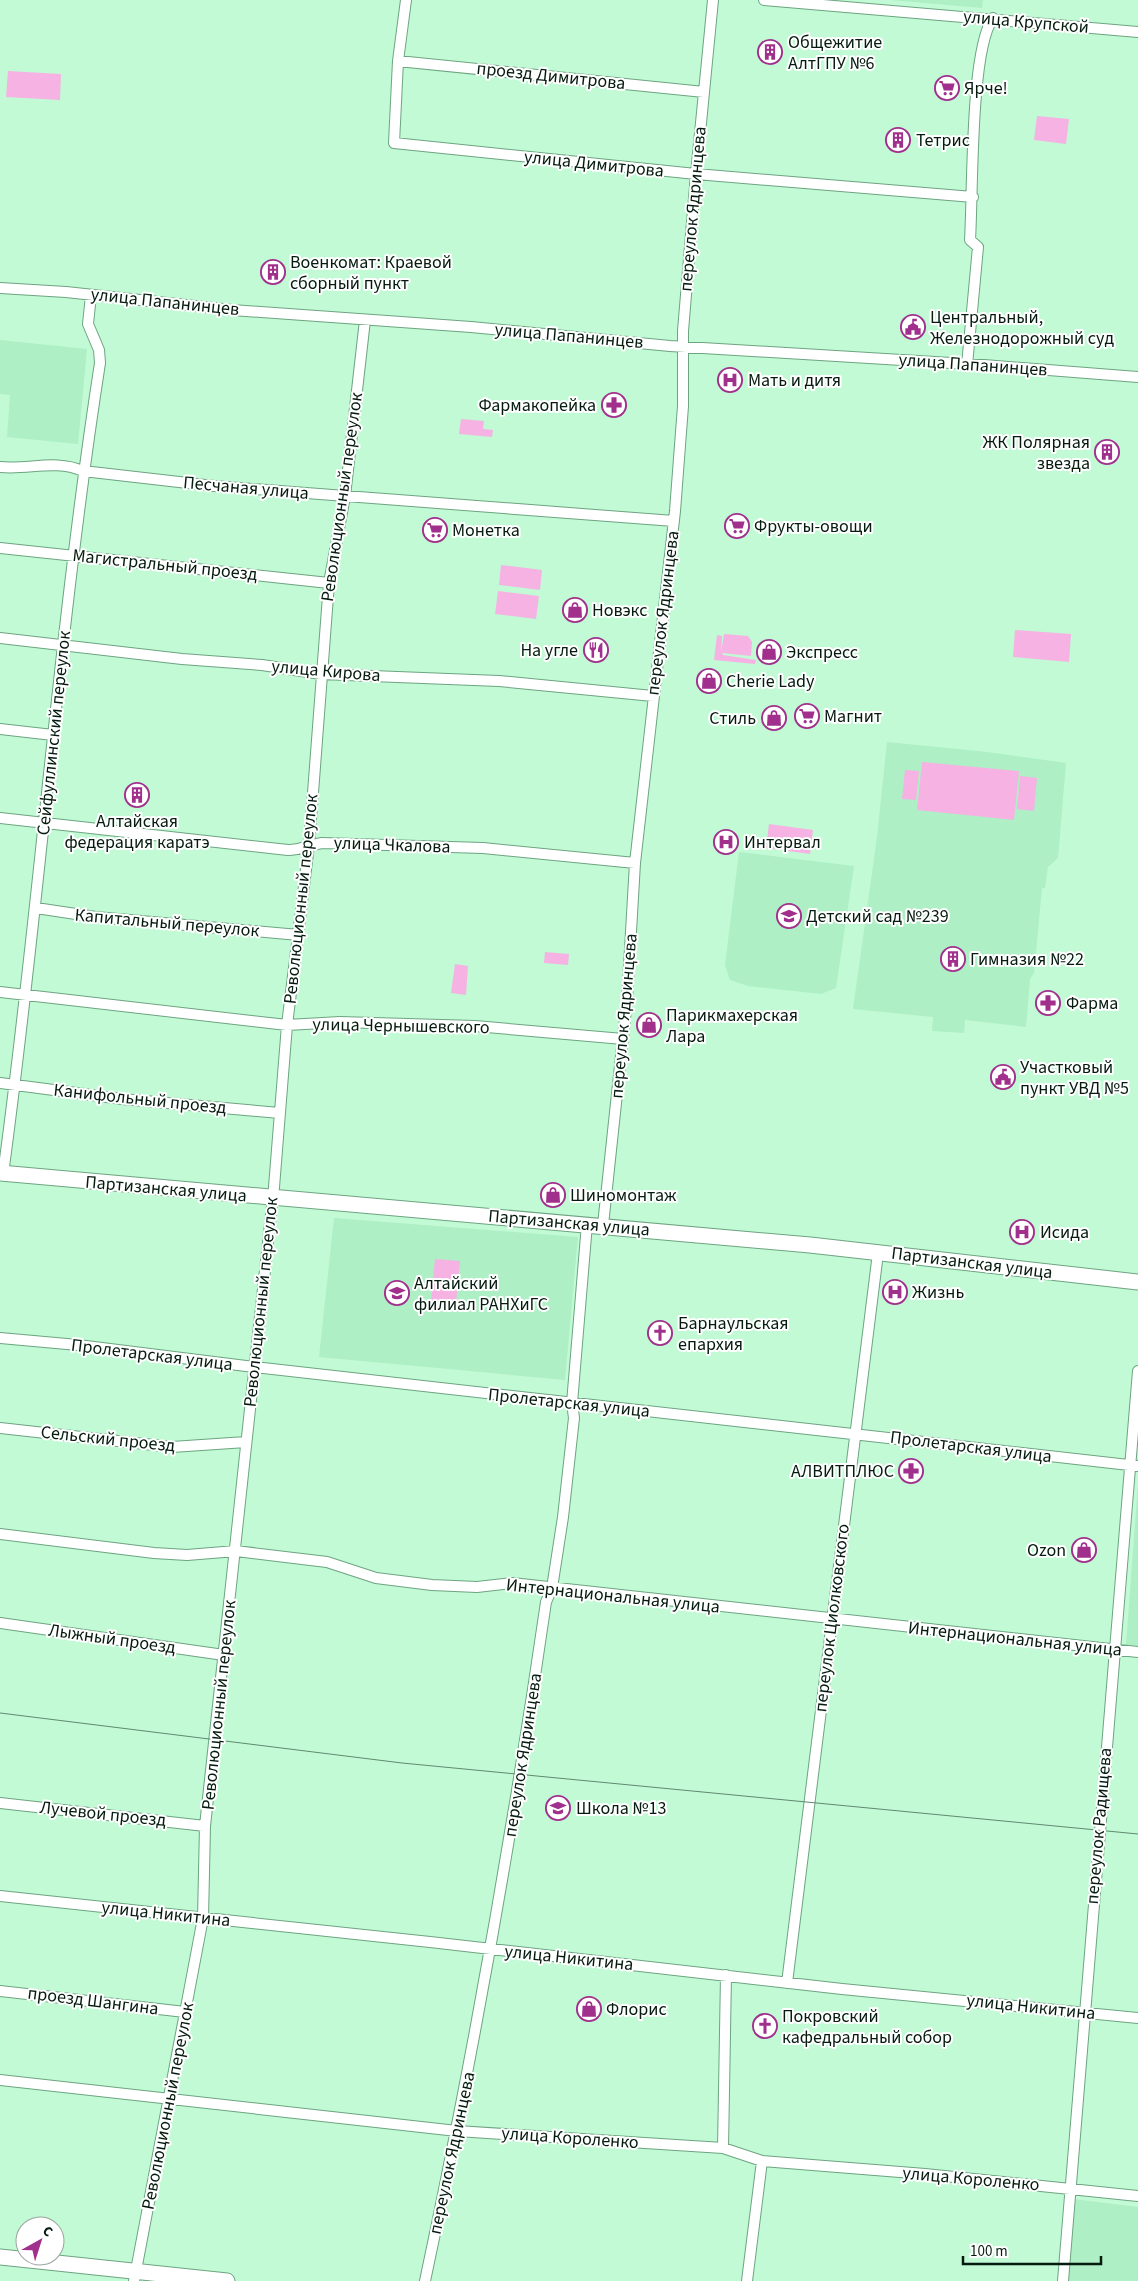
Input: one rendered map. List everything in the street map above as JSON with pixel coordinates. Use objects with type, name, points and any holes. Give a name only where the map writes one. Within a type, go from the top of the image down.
[{"type":"main road","name":"Партизанская улица","points":[[1,1174],[272,1199],[603,1225],[1138,1282]]},
{"type":"main road","points":[[0,2257],[135,2277],[227,2281]]},
{"type":"street","points":[[398,61],[406,0]]},
{"type":"street","name":"переулок Ядринцева","points":[[603,1225],[623,1039],[635,863],[674,521],[683,406],[684,346],[696,174],[713,0]]},
{"type":"street","name":"улица Крупской","points":[[764,0],[993,18],[1138,32]]},
{"type":"street","points":[[967,365],[978,247],[970,240],[980,59],[987,26],[993,18]]},
{"type":"street","name":"проезд Димитрова","points":[[398,61],[704,92]]},
{"type":"street","name":"улица Димитрова","points":[[398,61],[394,143],[696,174],[973,197]]},
{"type":"street","name":"улица Папанинцев","points":[[0,288],[91,295],[232,310],[471,327],[684,346],[1138,377]]},
{"type":"street","name":"Сейфуллинский переулок","points":[[1,1174],[15,1085],[36,908],[46,822],[53,735],[83,471],[100,363],[99,350],[88,324],[91,295]]},
{"type":"street","name":"Революционный переулок","points":[[135,2277],[203,1918],[206,1826],[272,1199],[287,1025],[309,845],[329,583],[345,496],[365,320]]},
{"type":"street","name":"Песчаная улица","points":[[0,467],[15,469],[46,464],[70,466],[83,471],[214,486],[674,521]]},
{"type":"street","name":"Магистральный проезд","points":[[0,548],[329,583]]},
{"type":"street","name":"улица Кирова","points":[[0,638],[182,659],[262,665],[321,674],[499,681],[653,696]]},
{"type":"street","points":[[0,729],[53,735]]},
{"type":"street","name":"улица Чкалова","points":[[0,818],[288,850],[297,850],[309,845],[322,843],[483,848],[635,863]]},
{"type":"street","name":"Капитальный переулок","points":[[36,908],[96,917],[299,935]]},
{"type":"street","name":"улица Чернышевского","points":[[0,992],[287,1025],[340,1022],[475,1026],[623,1039]]},
{"type":"street","name":"Канифольный проезд","points":[[0,1083],[122,1099],[280,1113]]},
{"type":"street","name":"переулок Ядринцева","points":[[425,2281],[457,2131],[491,1949],[517,1802],[546,1602],[552,1588],[574,1418],[572,1403],[587,1224]]},
{"type":"street","name":"переулок Циолковского","points":[[787,1983],[878,1253]]},
{"type":"street","name":"Пролетарская улица","points":[[0,1338],[78,1345],[254,1367],[1134,1466]]},
{"type":"street","name":"переулок Радищева","points":[[1063,2281],[1114,1650],[1134,1466],[1138,1371]]},
{"type":"street","name":"Сельский проезд","points":[[0,1428],[172,1447],[246,1442]]},
{"type":"street","name":"Интернациональная улица","points":[[0,1534],[154,1553],[187,1555],[236,1550],[327,1562],[376,1578],[432,1585],[477,1587],[512,1584],[1138,1652]]},
{"type":"street","name":"Лыжный проезд","points":[[0,1623],[224,1655]]},
{"type":"street","name":"Лучевой проезд","points":[[0,1803],[206,1826]]},
{"type":"street","name":"улица Никитина","points":[[0,1896],[787,1983],[1138,2018]]},
{"type":"street","points":[[723,2148],[726,1976]]},
{"type":"street","name":"проезд Шангина","points":[[0,1991],[186,2012]]},
{"type":"street","name":"улица Короленко","points":[[0,2080],[457,2131],[723,2148],[762,2161],[1070,2188],[1138,2196]]},
{"type":"street","points":[[747,2281],[762,2161]]},
{"type":"shaded area","points":[[890,0],[983,0],[982,8]]},
{"type":"shaded area","points":[[8,71],[61,74],[60,100],[6,97]]},
{"type":"shaded area","points":[[1037,116],[1069,119],[1066,144],[1034,140]]},
{"type":"shaded area","points":[[0,340],[87,349],[78,444],[7,437],[10,395],[0,394]]},
{"type":"shaded area","points":[[461,419],[484,421],[483,429],[493,430],[492,437],[459,434]]},
{"type":"shaded area","points":[[501,565],[542,570],[540,590],[499,585]]},
{"type":"shaded area","points":[[498,591],[539,596],[536,619],[495,614]]},
{"type":"shaded area","points":[[1015,630],[1071,634],[1069,662],[1013,657]]},
{"type":"shaded area","points":[[724,634],[748,636],[752,642],[751,656],[722,653],[723,655],[756,660],[755,664],[714,660],[717,635],[722,636],[721,653]]},
{"type":"shaded area","points":[[887,742],[987,752],[1066,763],[1058,858],[1048,867],[1045,888],[1042,888],[1034,973],[1030,979],[1026,1027],[965,1020],[964,1033],[932,1031],[933,1017],[853,1009],[877,837]]},
{"type":"shaded area","points":[[922,762],[1019,771],[1014,820],[917,810]]},
{"type":"shaded area","points":[[905,770],[919,771],[916,800],[902,799]]},
{"type":"shaded area","points":[[1020,776],[1037,778],[1034,811],[1017,809]]},
{"type":"shaded area","points":[[769,824],[813,830],[810,854],[766,848]]},
{"type":"shaded area","name":"Детский сад №239","points":[[739,852],[854,866],[836,988],[821,994],[748,986],[730,980],[725,965]]},
{"type":"shaded area","points":[[545,952],[569,954],[568,965],[544,963]]},
{"type":"shaded area","points":[[455,964],[468,966],[466,995],[451,993]]},
{"type":"shaded area","points":[[334,1218],[578,1237],[565,1380],[319,1357]]},
{"type":"shaded area","points":[[435,1259],[460,1261],[456,1303],[431,1301]]},
{"type":"shaded area","points":[[1138,1484],[1138,1646],[1126,1645]]},
{"type":"shaded area","points":[[1073,2199],[1138,2207],[1138,2281],[1067,2281]]},
{"type":"tram line","points":[[0,1713],[402,1763],[1138,1834]]},
{"type":"place","name":"Общежитие АлтГПУ №6","points":[[770,52]]},
{"type":"place","name":"Ярче!","points":[[947,88]]},
{"type":"place","name":"Тетрис","points":[[898,140]]},
{"type":"place","name":"Военкомат: Краевой сборный пункт","points":[[273,272]]},
{"type":"place","name":"Центральный, Железнодорожный суд","points":[[913,327]]},
{"type":"place","name":"Мать и дитя","points":[[730,380]]},
{"type":"place","name":"Фармакопейка","points":[[614,405]]},
{"type":"place","name":"ЖК Полярная звезда","points":[[1107,452]]},
{"type":"place","name":"Фрукты-овощи","points":[[737,526]]},
{"type":"place","name":"Монетка","points":[[435,530]]},
{"type":"place","name":"Новэкс","points":[[575,610]]},
{"type":"place","name":"На угле","points":[[596,650]]},
{"type":"place","name":"Экспресс","points":[[769,652]]},
{"type":"place","name":"Cherie Lady","points":[[709,681]]},
{"type":"place","name":"Магнит","points":[[807,716]]},
{"type":"place","name":"Стиль","points":[[774,718]]},
{"type":"place","name":"Алтайская федерация каратэ","points":[[137,795]]},
{"type":"place","name":"Интервал","points":[[726,842]]},
{"type":"place","name":"Детский сад №239","points":[[789,916]]},
{"type":"place","name":"Гимназия №22","points":[[953,959]]},
{"type":"place","name":"Фарма","points":[[1048,1003]]},
{"type":"place","name":"Парикмахерская Лара","points":[[649,1025]]},
{"type":"place","name":"Участковый пункт УВД №5","points":[[1003,1077]]},
{"type":"place","name":"Шиномонтаж","points":[[553,1195]]},
{"type":"place","name":"Исида","points":[[1022,1232]]},
{"type":"place","name":"Жизнь","points":[[895,1292]]},
{"type":"place","name":"Алтайский филиал РАНХиГС","points":[[397,1293]]},
{"type":"place","name":"Барнаульская епархия","points":[[660,1333]]},
{"type":"place","name":"АЛВИТПЛЮС","points":[[911,1471]]},
{"type":"place","name":"Ozon","points":[[1084,1550]]},
{"type":"place","name":"Школа №13","points":[[558,1808]]},
{"type":"place","name":"Флорис","points":[[589,2009]]},
{"type":"place","name":"Покровский кафедральный собор","points":[[765,2026]]}]
